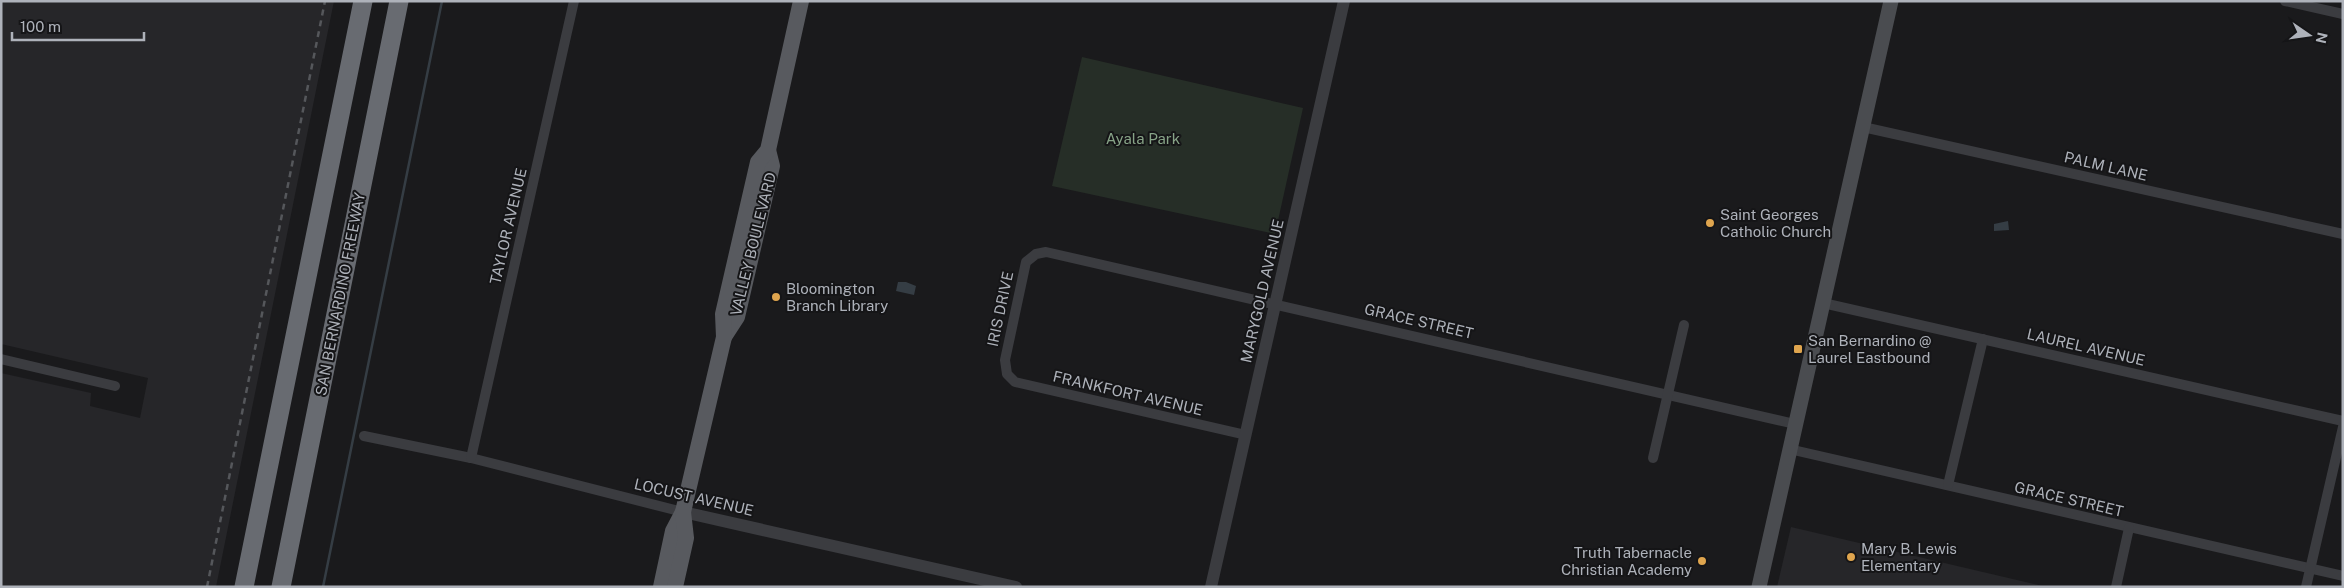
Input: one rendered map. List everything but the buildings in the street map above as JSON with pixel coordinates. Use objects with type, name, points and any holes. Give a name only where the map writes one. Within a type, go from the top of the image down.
[{"type":"highway","points":[[244,587],[362,1]]},
{"type":"highway","name":"SAN BERNARDINO FREEWAY","points":[[281,587],[399,1]]},
{"type":"main road","name":"VALLEY BOULEVARD","points":[[660,587],[673,531],[683,512],[724,337],[738,317],[772,166],[768,150],[801,1]]},
{"type":"main road","points":[[1759,587],[1891,1]]},
{"type":"main road","name":"VALLEY BOULEVARD","points":[[675,587],[686,538],[683,512]]},
{"type":"street","name":"TAYLOR AVENUE","points":[[471,458],[574,1]]},
{"type":"street","name":"MARYGOLD AVENUE","points":[[1211,587],[1344,1]]},
{"type":"street","points":[[2285,1],[2343,14]]},
{"type":"street","name":"PALM LANE","points":[[1862,127],[2343,234]]},
{"type":"street","name":"GRACE STREET","points":[[1036,254],[1046,252],[1795,424]]},
{"type":"street","name":"IRIS DRIVE","points":[[1007,374],[1005,360],[1026,262],[1036,254]]},
{"type":"street","name":"LAUREL AVENUE","points":[[1823,303],[2343,421]]},
{"type":"street","points":[[1653,458],[1670,394],[1684,325]]},
{"type":"street","points":[[1948,485],[1983,339]]},
{"type":"street","points":[[1,360],[115,386]]},
{"type":"street","name":"FRANKFORT AVENUE","points":[[1007,374],[1015,382],[1026,386],[1246,435]]},
{"type":"street","points":[[2306,587],[2343,427]]},
{"type":"street","name":"LOCUST AVENUE","points":[[364,436],[471,458],[683,512],[1016,587]]},
{"type":"street","name":"GRACE STREET","points":[[1789,449],[2343,576]]},
{"type":"street","points":[[2116,587],[2129,528]]},
{"type":"shaded area","points":[[1,1],[334,1],[216,587],[1,587],[1,373],[91,393],[90,406],[140,418],[148,378],[1,344]]},
{"type":"shaded area","points":[[2008,221],[2009,230],[1994,231],[1994,224]]},
{"type":"shaded area","points":[[898,282],[906,282],[916,286],[914,295],[896,291]]},
{"type":"shaded area","name":"Mary B. Lewis Elementary","points":[[1791,527],[2047,587],[1777,587]]},
{"type":"green space","name":"Ayala Park","points":[[1082,57],[1303,108],[1275,234],[1052,186]]},
{"type":"waterway","points":[[323,587],[442,1]]},
{"type":"railway","points":[[207,587],[325,1]]},
{"type":"place","name":"Saint Georges Catholic Church","points":[[1710,223]]},
{"type":"place","name":"Bloomington Branch Library","points":[[776,297]]},
{"type":"place","name":"San Bernardino @ Laurel Eastbound","points":[[1798,349]]},
{"type":"place","name":"Mary B. Lewis Elementary","points":[[1851,557]]},
{"type":"place","name":"Truth Tabernacle Christian Academy","points":[[1702,561]]}]
